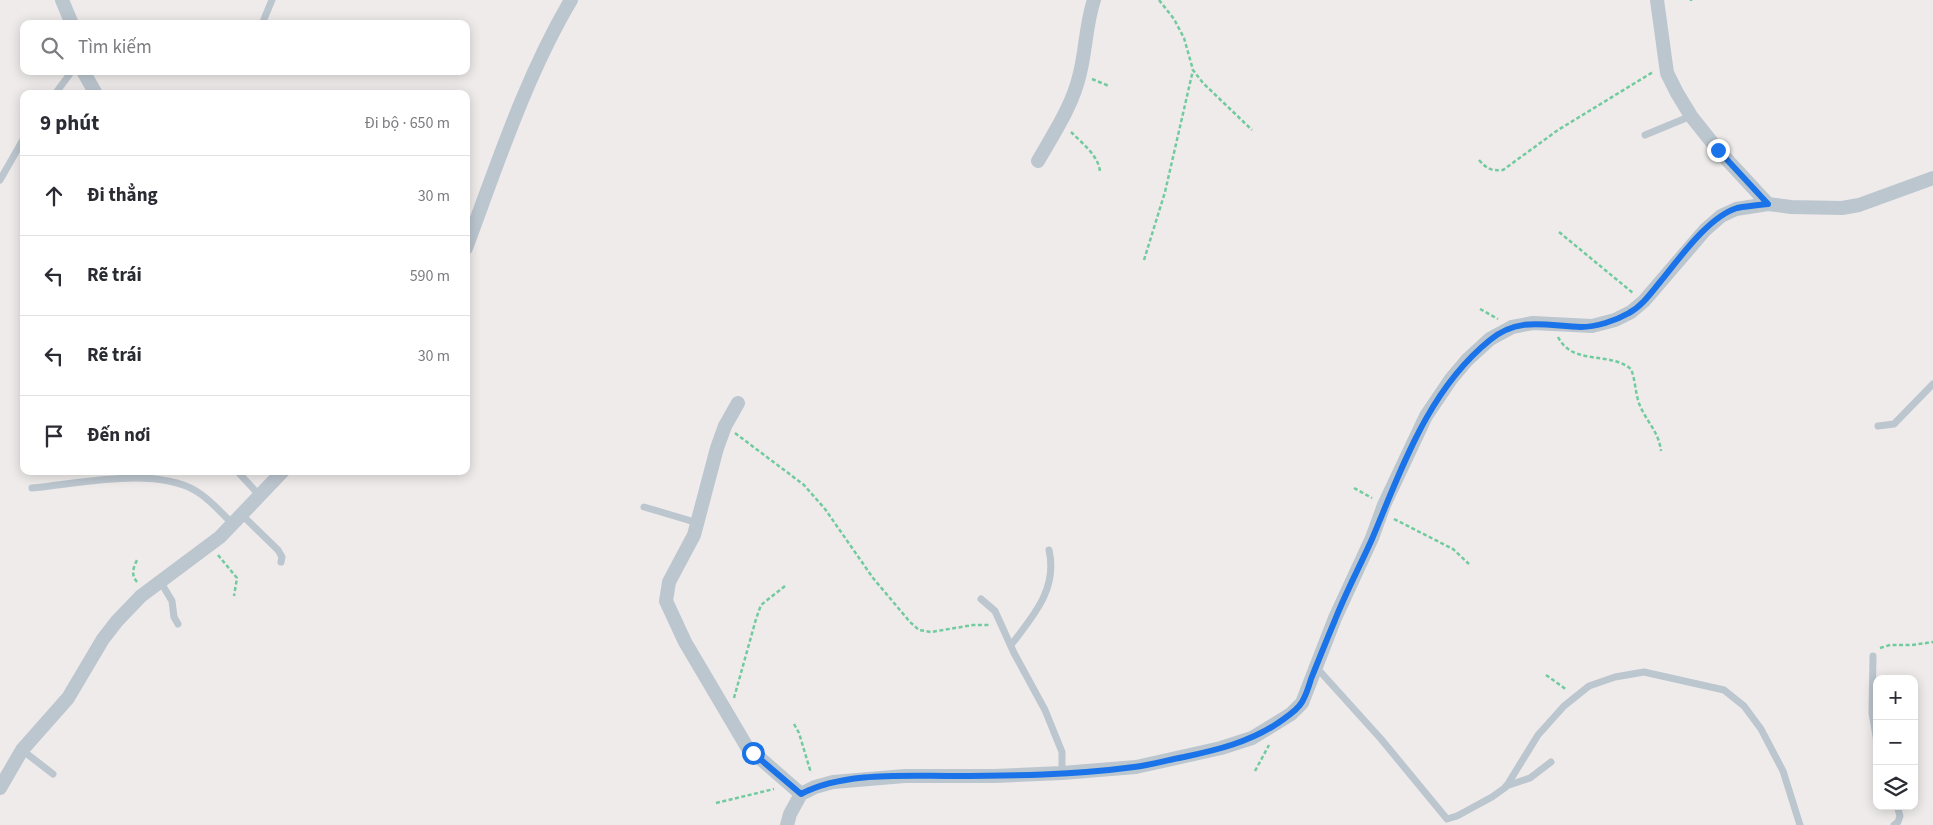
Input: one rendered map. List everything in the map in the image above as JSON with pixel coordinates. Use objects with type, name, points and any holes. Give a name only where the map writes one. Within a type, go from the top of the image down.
[{"type":"street","points":[[62,0],[70,20]]},
{"type":"street","points":[[470,238],[533,74],[556,25],[572,0]]},
{"type":"street","points":[[1038,161],[1061,121],[1080,74],[1094,0]]},
{"type":"street","points":[[1657,0],[1665,64],[1673,86],[1691,116],[1718,150],[1768,204]]},
{"type":"street","points":[[85,75],[94,90]]},
{"type":"street","points":[[787,825],[790,814],[801,794],[815,787],[833,782],[864,778],[1062,773],[1136,767],[1199,754],[1252,738],[1291,714],[1302,703],[1335,618],[1426,416],[1451,379],[1467,360],[1490,339],[1512,326],[1533,323],[1580,327],[1592,326],[1615,320],[1631,312],[1644,301],[1699,237],[1722,216],[1736,209],[1768,204],[1791,207],[1842,208],[1859,205],[1933,178]]},
{"type":"street","points":[[738,403],[725,426],[694,535],[669,582],[666,601],[685,642],[747,747],[801,794]]},
{"type":"street","points":[[0,788],[22,750],[68,698],[103,639],[117,621],[146,592],[209,545],[238,520],[279,475]]},
{"type":"lane","points":[[264,20],[272,0]]},
{"type":"lane","points":[[58,90],[69,75]]},
{"type":"lane","points":[[1645,135],[1691,116]]},
{"type":"lane","points":[[0,180],[20,145]]},
{"type":"lane","points":[[1878,426],[1894,424],[1933,384]]},
{"type":"lane","points":[[241,475],[260,496]]},
{"type":"lane","points":[[32,488],[117,479],[161,479],[185,486],[196,491],[278,550],[282,557],[281,562]]},
{"type":"lane","points":[[644,507],[698,523]]},
{"type":"lane","points":[[1011,645],[1035,615],[1049,588],[1052,571],[1048,550]]},
{"type":"lane","points":[[160,581],[172,601],[174,617],[178,624]]},
{"type":"lane","points":[[981,598],[995,612],[1003,625],[1057,738],[1062,752],[1062,773]]},
{"type":"lane","points":[[1873,656],[1873,720]]},
{"type":"lane","points":[[1316,667],[1381,739],[1448,822],[1506,787],[1530,778],[1551,762]]},
{"type":"lane","points":[[1506,787],[1538,735],[1564,706],[1589,686],[1615,677],[1644,672],[1724,690],[1744,706],[1761,729],[1783,771],[1800,825]]},
{"type":"lane","points":[[22,750],[53,774]]},
{"type":"lane","points":[[1894,825],[1898,822],[1900,816],[1898,810]]},
{"type":"path","points":[[1159,0],[1174,19],[1184,38],[1193,70],[1203,83],[1252,130]]},
{"type":"path","points":[[1479,160],[1486,168],[1494,171],[1503,170],[1558,130],[1665,64]]},
{"type":"path","points":[[1144,260],[1165,192],[1193,70]]},
{"type":"path","points":[[1080,74],[1109,86]]},
{"type":"path","points":[[1061,121],[1095,157],[1100,164],[1100,172]]},
{"type":"path","points":[[1559,232],[1644,301]]},
{"type":"path","points":[[1480,309],[1512,326]]},
{"type":"path","points":[[1555,324],[1556,333],[1568,351],[1578,355],[1621,363],[1631,369],[1641,408],[1656,433],[1661,451]]},
{"type":"path","points":[[725,426],[804,484],[825,509],[873,578],[919,630],[931,632],[973,625],[1003,625]]},
{"type":"path","points":[[1354,488],[1403,525],[1434,538],[1453,549],[1469,564]]},
{"type":"path","points":[[209,545],[235,574],[236,586],[234,596]]},
{"type":"path","points":[[138,558],[133,570],[133,577],[146,592]]},
{"type":"path","points":[[729,716],[761,605],[785,586]]},
{"type":"path","points":[[1873,656],[1885,646],[1933,642]]},
{"type":"path","points":[[1546,675],[1577,696]]},
{"type":"path","points":[[794,724],[799,733],[815,787]]},
{"type":"path","points":[[1256,771],[1270,743],[1276,724]]},
{"type":"path","points":[[716,803],[790,784]]},
{"type":"route","points":[[753,753],[801,794],[815,787],[833,782],[864,778],[1045,774],[1136,767],[1221,748],[1252,738],[1276,724],[1291,714],[1302,703],[1335,618],[1372,538],[1384,505],[1426,416],[1451,379],[1467,360],[1490,339],[1512,326],[1533,323],[1580,327],[1592,326],[1615,320],[1631,312],[1644,301],[1704,230],[1722,216],[1736,209],[1768,204],[1718,150]]}]
